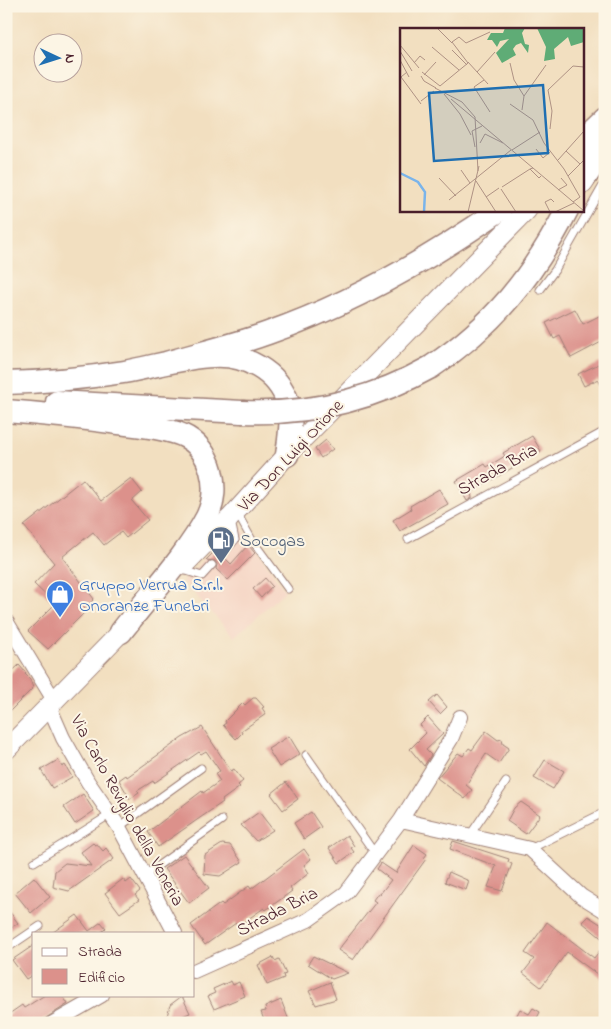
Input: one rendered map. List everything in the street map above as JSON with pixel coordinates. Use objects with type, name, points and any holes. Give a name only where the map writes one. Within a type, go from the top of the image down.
[{"type":"highway","points":[[584,138],[605,118]]},
{"type":"highway","points":[[584,179],[605,148]]},
{"type":"highway","points":[[166,363],[268,333],[349,299],[453,243],[499,211]]},
{"type":"highway","points":[[6,400],[242,412],[295,412],[348,402],[382,390],[431,366],[482,327],[514,294],[549,245],[567,211]]},
{"type":"highway","points":[[6,383],[83,377],[197,357],[231,356],[265,370],[278,383],[288,403],[290,429],[287,456]]},
{"type":"highway","points":[[6,411],[159,428],[184,436],[201,450],[210,467],[214,480],[208,516],[187,547],[121,632]]},
{"type":"main road","points":[[584,145],[605,118]]},
{"type":"main road","points":[[584,152],[605,132]]},
{"type":"main road","name":"Via Don Luigi Orione","points":[[6,750],[233,515],[287,456],[526,211]]},
{"type":"street","points":[[6,621],[51,703]]},
{"type":"street","name":"Via Carlo Reviglio della Veneria","points":[[51,703],[63,738],[88,782],[119,827],[174,932]]},
{"type":"street","name":"Strada Bria","points":[[195,970],[273,937],[329,907],[346,893],[401,820],[451,739],[460,716]]},
{"type":"street","points":[[401,820],[530,849],[581,896],[605,911]]},
{"type":"street","points":[[53,1023],[100,996]]},
{"type":"lane","points":[[540,290],[556,270],[605,182]]},
{"type":"lane","name":"Strada Bria","points":[[408,539],[605,431]]},
{"type":"lane","points":[[221,555],[235,540],[233,515]]},
{"type":"lane","points":[[233,515],[288,589]]},
{"type":"lane","points":[[180,569],[202,576],[212,565]]},
{"type":"lane","points":[[306,755],[376,855]]},
{"type":"lane","points":[[119,827],[201,768]]},
{"type":"lane","points":[[470,835],[506,782]]},
{"type":"lane","points":[[530,849],[605,812]]},
{"type":"lane","points":[[34,862],[111,814]]},
{"type":"lane","points":[[146,875],[222,820]]},
{"type":"lane","points":[[6,949],[40,926]]},
{"type":"shaded area","points":[[238,522],[285,591],[234,637],[183,581]]},
{"type":"building","points":[[575,309],[583,324],[605,313],[605,340],[571,358],[560,336],[554,339],[546,323]]},
{"type":"building","points":[[605,361],[605,393],[598,379],[584,386],[578,374]]},
{"type":"building","points":[[532,436],[541,451],[471,492],[472,498],[467,501],[456,481],[485,464],[487,467],[505,456],[503,453]]},
{"type":"building","points":[[326,440],[333,449],[321,458],[315,449]]},
{"type":"building","points":[[131,478],[142,492],[132,501],[148,520],[126,538],[121,532],[104,545],[93,532],[62,557],[94,599],[83,610],[85,612],[48,649],[28,631],[55,604],[34,584],[54,563],[24,526],[83,479],[101,501]]},
{"type":"building","points":[[439,489],[448,504],[400,531],[393,520],[411,509],[410,506]]},
{"type":"building","points":[[248,545],[255,553],[228,580],[216,569],[217,564],[215,561],[206,560],[216,550],[218,559],[225,558],[231,564]]},
{"type":"building","points":[[265,578],[272,586],[261,598],[253,589]]},
{"type":"building","points":[[19,665],[30,679],[33,688],[6,715],[6,677]]},
{"type":"building","points":[[437,695],[447,707],[440,714],[429,702]]},
{"type":"building","points":[[253,698],[256,698],[264,707],[262,708],[266,714],[241,731],[242,733],[236,739],[223,725],[243,703],[245,705]]},
{"type":"building","points":[[428,717],[443,734],[426,750],[431,755],[424,766],[410,749],[426,733],[420,725]]},
{"type":"building","points":[[202,727],[231,771],[234,769],[243,781],[238,785],[240,787],[222,800],[223,802],[158,847],[148,832],[202,791],[203,793],[220,781],[215,774],[220,771],[206,751],[201,754],[199,752],[154,783],[153,781],[137,791],[139,793],[130,799],[119,780],[126,775],[127,777],[182,738]]},
{"type":"building","points":[[486,731],[498,740],[502,739],[503,744],[509,748],[499,763],[486,754],[466,785],[472,790],[465,799],[437,778],[458,753],[463,756],[469,748],[472,750]]},
{"type":"building","points":[[289,736],[300,754],[279,767],[268,749]]},
{"type":"building","points":[[58,760],[62,767],[65,765],[72,777],[52,788],[41,770]]},
{"type":"building","points":[[545,760],[564,771],[553,789],[534,778]]},
{"type":"building","points":[[286,782],[298,799],[283,810],[271,794]]},
{"type":"building","points":[[83,794],[94,811],[75,824],[64,807]]},
{"type":"building","points":[[521,802],[540,815],[526,834],[507,821],[514,808]]},
{"type":"building","points":[[259,812],[273,830],[256,841],[241,825]]},
{"type":"building","points":[[311,812],[321,827],[304,839],[294,823]]},
{"type":"building","points":[[347,835],[354,846],[351,848],[354,852],[339,863],[329,848]]},
{"type":"building","points":[[453,841],[509,859],[508,862],[512,864],[502,891],[488,887],[496,866],[450,849]]},
{"type":"building","points":[[93,843],[97,844],[103,851],[106,848],[114,859],[69,891],[53,887],[55,871],[65,863],[91,866],[81,852]]},
{"type":"building","points":[[222,844],[230,845],[242,862],[220,876],[204,874],[205,855]]},
{"type":"building","points":[[414,845],[427,854],[424,858],[426,859],[353,960],[338,950],[376,902],[373,900],[378,893],[380,894],[391,880],[377,869],[381,863],[396,873]]},
{"type":"building","points":[[304,849],[311,859],[304,865],[309,873],[290,888],[292,891],[266,910],[264,908],[238,926],[236,923],[205,945],[191,925],[221,903],[223,905],[249,886],[251,889]]},
{"type":"building","points":[[184,855],[209,888],[189,903],[164,869]]},
{"type":"building","points":[[449,872],[469,881],[466,890],[445,882]]},
{"type":"building","points":[[34,877],[50,897],[31,913],[15,893]]},
{"type":"building","points":[[123,879],[126,883],[131,879],[140,891],[135,895],[139,900],[120,913],[105,893]]},
{"type":"building","points":[[6,907],[18,923],[6,932]]},
{"type":"building","points":[[77,915],[89,931],[101,922],[106,928],[102,932],[53,932]]},
{"type":"building","points":[[588,916],[605,927],[605,941],[582,922]]},
{"type":"building","points":[[547,922],[594,958],[605,944],[605,980],[567,952],[541,987],[523,973],[534,959],[525,953]]},
{"type":"building","points":[[32,946],[32,975],[26,979],[12,960]]},
{"type":"building","points":[[313,956],[348,973],[332,979],[308,964]]},
{"type":"building","points":[[273,957],[275,961],[279,959],[286,974],[283,975],[284,978],[267,985],[258,965]]},
{"type":"building","points":[[231,981],[233,985],[239,982],[245,996],[214,1009],[208,996],[215,993],[213,989]]},
{"type":"building","points":[[330,982],[336,999],[316,1005],[309,991]]},
{"type":"building","points":[[43,996],[63,996],[68,1004],[38,1023],[9,1023],[6,1016],[22,1005],[24,1008]]},
{"type":"building","points":[[182,996],[190,1013],[170,1021],[167,1016],[170,1005]]},
{"type":"building","points":[[281,1000],[290,1023],[265,1023],[261,1012],[266,1011],[265,1007]]},
{"type":"building","points":[[533,1008],[540,1012],[537,1018],[545,1023],[513,1023],[520,1009],[529,1014]]},
{"type":"place","name":"Socogas","points":[[221,564]]},
{"type":"place","name":"Gruppo Verrua S.r.l. Onoranze Funebri","points":[[60,618]]}]
